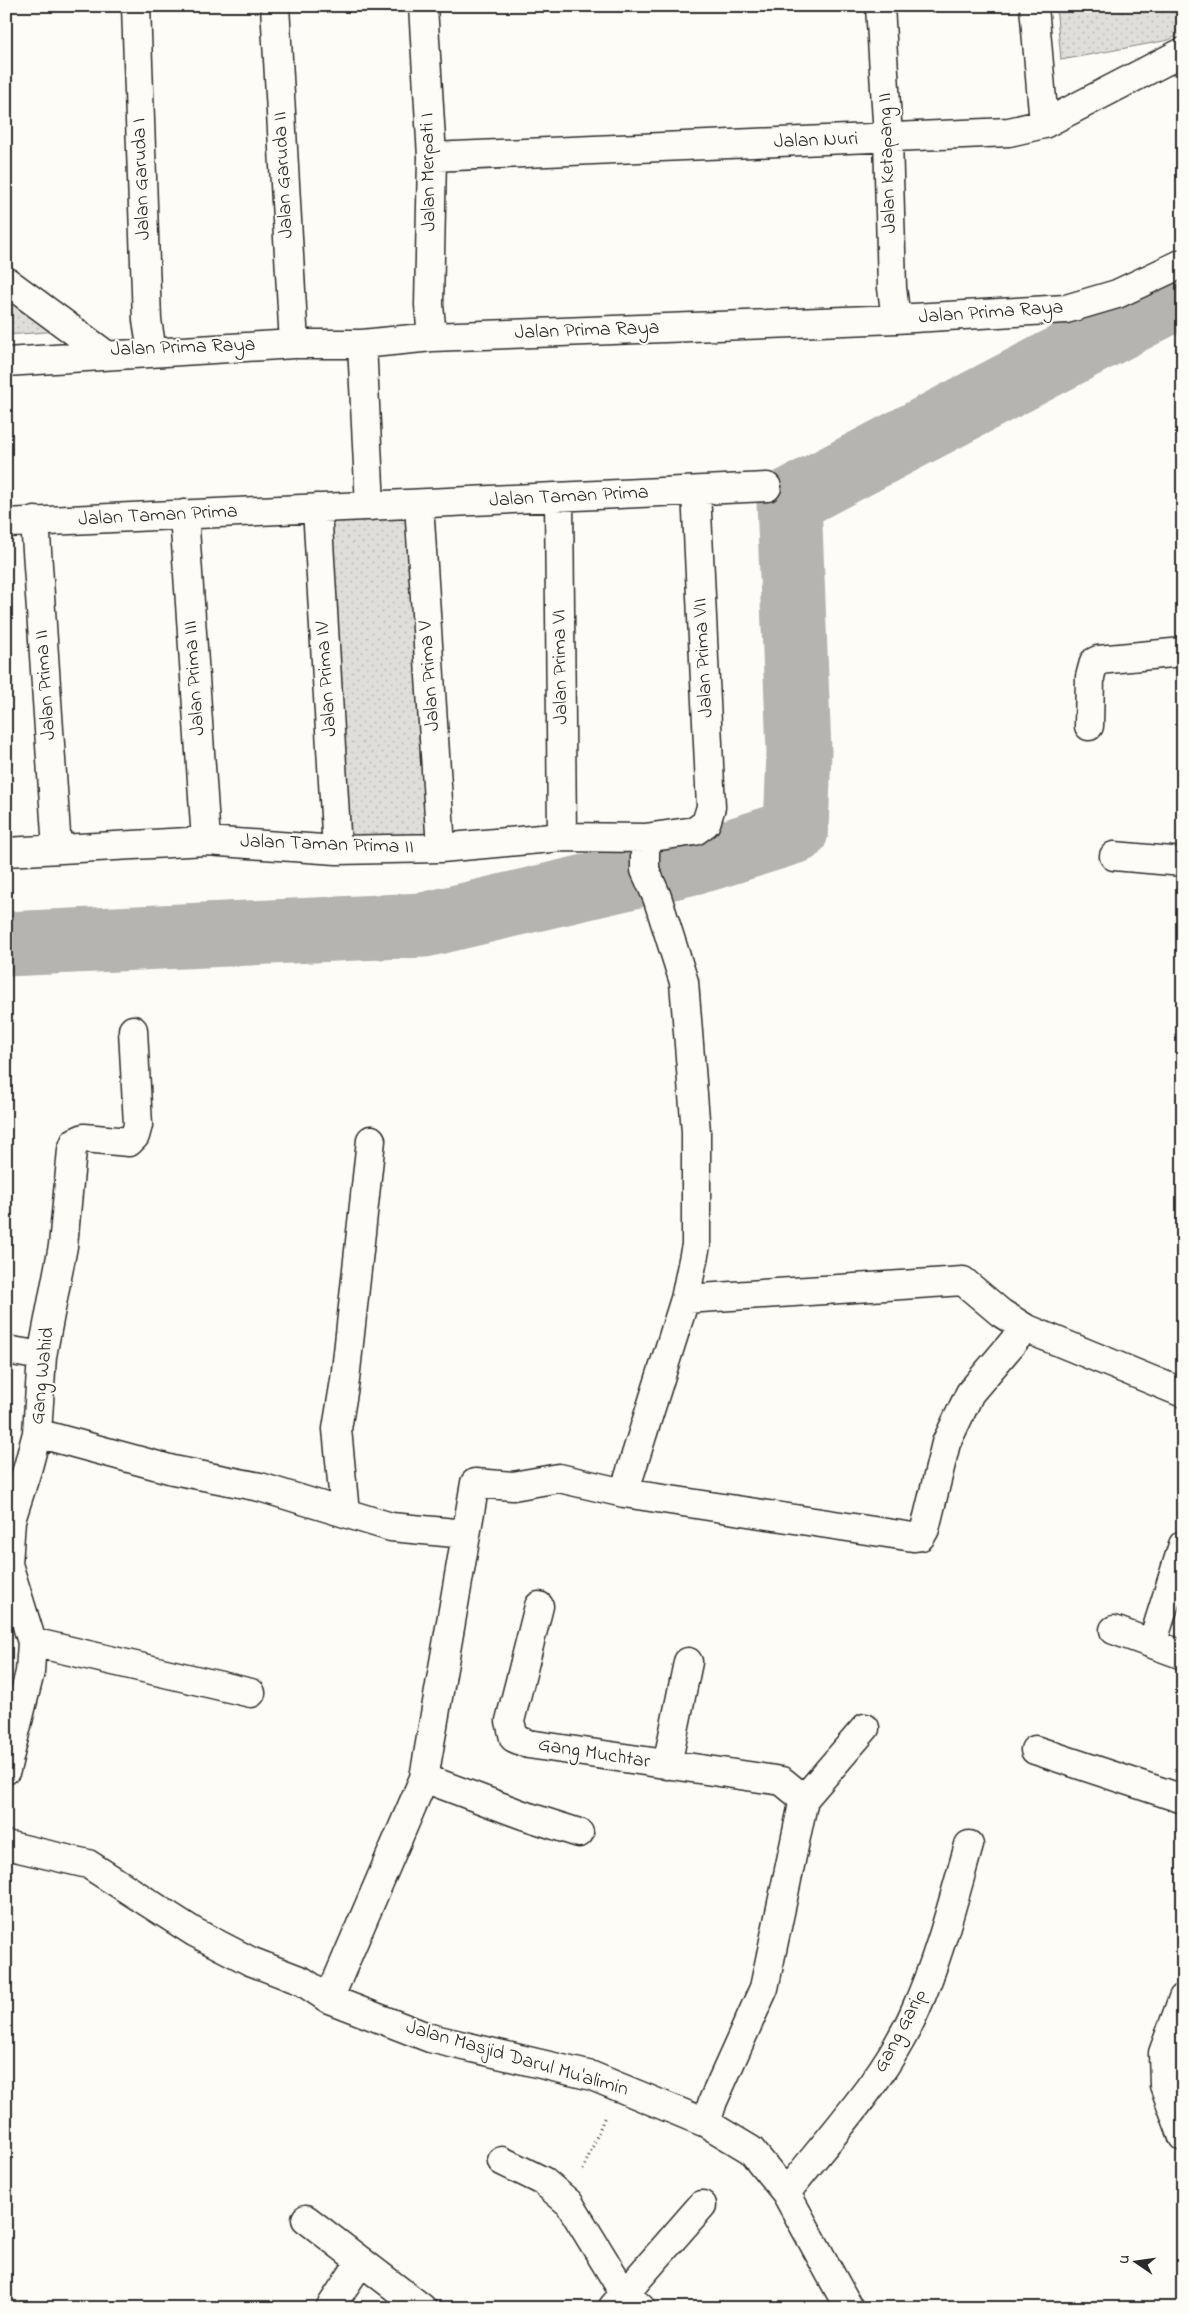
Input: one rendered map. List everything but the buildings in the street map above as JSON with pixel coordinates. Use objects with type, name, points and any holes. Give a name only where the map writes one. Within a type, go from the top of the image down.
[{"type":"street","name":"Jalan Garuda I","points":[[136,6],[147,320],[152,352]]},
{"type":"street","name":"Jalan Garuda II","points":[[274,6],[294,344]]},
{"type":"street","name":"Jalan Merpati I","points":[[423,6],[432,156],[429,305],[432,337]]},
{"type":"street","name":"Jalan Ketapang II","points":[[880,6],[888,138],[892,288],[896,320]]},
{"type":"street","points":[[1034,6],[1044,124]]},
{"type":"street","name":"Jalan Nuri","points":[[432,156],[1009,132],[1044,124],[1183,52]]},
{"type":"street","name":"Jalan Prima Raya","points":[[6,281],[105,354],[294,344],[362,344],[432,337],[896,320],[1066,309],[1117,294],[1183,264]]},
{"type":"street","points":[[362,344],[370,506]]},
{"type":"street","points":[[6,362],[105,354]]},
{"type":"street","name":"Jalan Taman Prima","points":[[6,523],[767,487]]},
{"type":"street","name":"Jalan Prima VII","points":[[696,491],[711,807],[706,823]]},
{"type":"street","name":"Jalan Prima VI","points":[[559,497],[562,837]]},
{"type":"street","name":"Jalan Prima V","points":[[419,504],[441,848]]},
{"type":"street","name":"Jalan Prima IV","points":[[316,508],[338,850]]},
{"type":"street","name":"Jalan Prima III","points":[[184,514],[206,841]]},
{"type":"street","name":"Jalan Prima II","points":[[34,521],[57,849]]},
{"type":"street","points":[[1089,726],[1090,676],[1094,662],[1098,660],[1183,652]]},
{"type":"street","name":"Jalan Taman Prima II","points":[[6,852],[206,841],[338,850],[441,848],[562,837],[644,838],[695,831],[706,823]]},
{"type":"street","points":[[624,1493],[685,1299],[696,1246],[696,1132],[684,982],[657,897],[645,870],[644,838]]},
{"type":"street","points":[[1114,856],[1183,862]]},
{"type":"street","name":"Gang Wahid","points":[[6,1770],[30,1672],[32,1642],[8,1564],[10,1520],[37,1433],[42,1356],[63,1246],[72,1150],[75,1142],[84,1138],[129,1142],[135,1136],[138,1125],[133,1030]]},
{"type":"street","points":[[345,1513],[337,1429],[345,1380],[371,1140]]},
{"type":"street","points":[[685,1299],[963,1281],[1001,1313],[1025,1328],[1183,1392]]},
{"type":"street","points":[[330,1999],[424,1778],[474,1484],[513,1486],[560,1478],[624,1493],[903,1536],[920,1536],[925,1529],[946,1443],[970,1393],[1025,1328]]},
{"type":"street","points":[[6,1350],[42,1356]]},
{"type":"street","points":[[37,1433],[173,1470],[260,1487],[391,1527],[466,1534]]},
{"type":"street","points":[[1152,1644],[1183,1545]]},
{"type":"street","name":"Gang Muchtar","points":[[539,1606],[510,1721],[514,1738],[528,1744],[782,1781],[804,1799]]},
{"type":"street","points":[[1114,1630],[1183,1655]]},
{"type":"street","points":[[32,1642],[251,1693]]},
{"type":"street","points":[[668,1765],[688,1662]]},
{"type":"street","points":[[706,2123],[713,2101],[764,1988],[804,1799],[865,1728]]},
{"type":"street","points":[[1035,1750],[1183,1799]]},
{"type":"street","points":[[424,1778],[523,1815],[579,1833]]},
{"type":"street","name":"Jalan Masjid Darul Mu'alimin","points":[[6,1845],[88,1864],[194,1932],[250,1961],[302,1981],[330,1999],[430,2038],[592,2076],[706,2123],[752,2150],[786,2193],[849,2308]]},
{"type":"street","name":"Gang Garip","points":[[786,2193],[883,2069],[915,2013],[936,1959],[970,1845]]},
{"type":"street","points":[[1183,1998],[1163,2053],[1173,2084],[1183,2137]]},
{"type":"street","points":[[502,2161],[543,2181],[569,2203],[626,2303],[702,2205]]},
{"type":"street","points":[[306,2219],[422,2308]]},
{"type":"street","points":[[330,2308],[361,2261]]},
{"type":"path","points":[[569,2203],[617,2085]]},
{"type":"shaded area","points":[[1056,6],[1183,6],[1183,32],[1169,40],[1061,60]]},
{"type":"shaded area","points":[[6,283],[73,330],[6,335]]},
{"type":"shaded area","points":[[412,515],[428,839],[347,841],[326,519]]},
{"type":"waterway","points":[[6,944],[424,925],[710,858],[796,831],[799,752],[789,501],[1183,294]]}]
